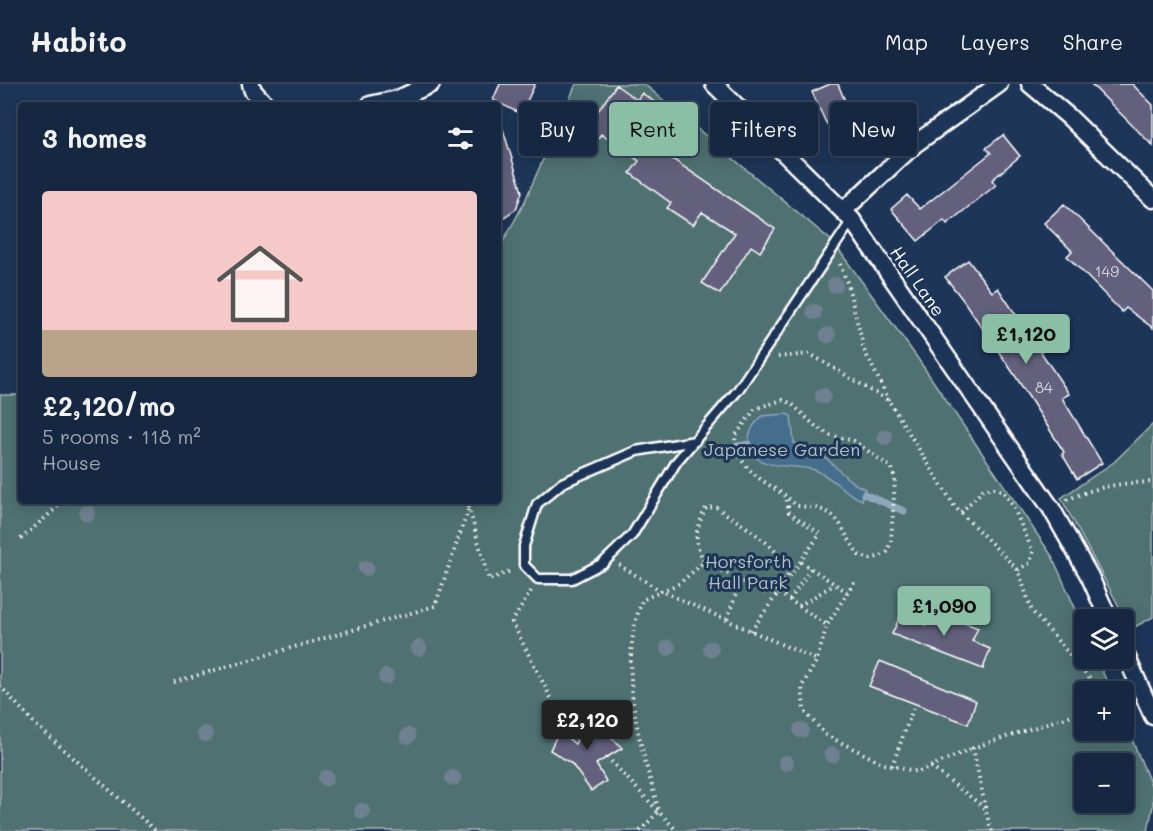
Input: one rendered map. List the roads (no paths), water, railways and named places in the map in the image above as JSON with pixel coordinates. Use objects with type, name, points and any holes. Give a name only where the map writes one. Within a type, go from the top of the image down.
[{"type":"street","points":[[251,84],[253,91],[263,102]]},
{"type":"street","points":[[391,102],[412,99],[431,84]]},
{"type":"street","name":"Hall Lane","points":[[714,84],[848,216],[1051,508],[1090,577],[1104,609]]},
{"type":"street","points":[[848,216],[915,144],[999,84]]},
{"type":"street","points":[[1030,84],[1150,189]]},
{"type":"street","points":[[1132,669],[1153,716]]},
{"type":"lane","points":[[695,441],[636,451],[562,483],[537,504],[524,546],[524,565],[538,579],[572,579],[608,559],[632,535],[677,461],[695,441],[738,390],[833,248],[848,216]]},
{"type":"water","points":[[786,414],[791,416],[794,443],[820,454],[849,480],[865,489],[862,500],[815,470],[767,463],[752,453],[749,436],[756,422],[762,416]]},
{"type":"waterway","points":[[737,446],[749,444]]},
{"type":"waterway","points":[[864,494],[904,511]]},
{"type":"park label","name":"Japanese Garden","points":[[782,449]]},
{"type":"park label","name":"Horsforth Hall Park","points":[[748,571]]}]
